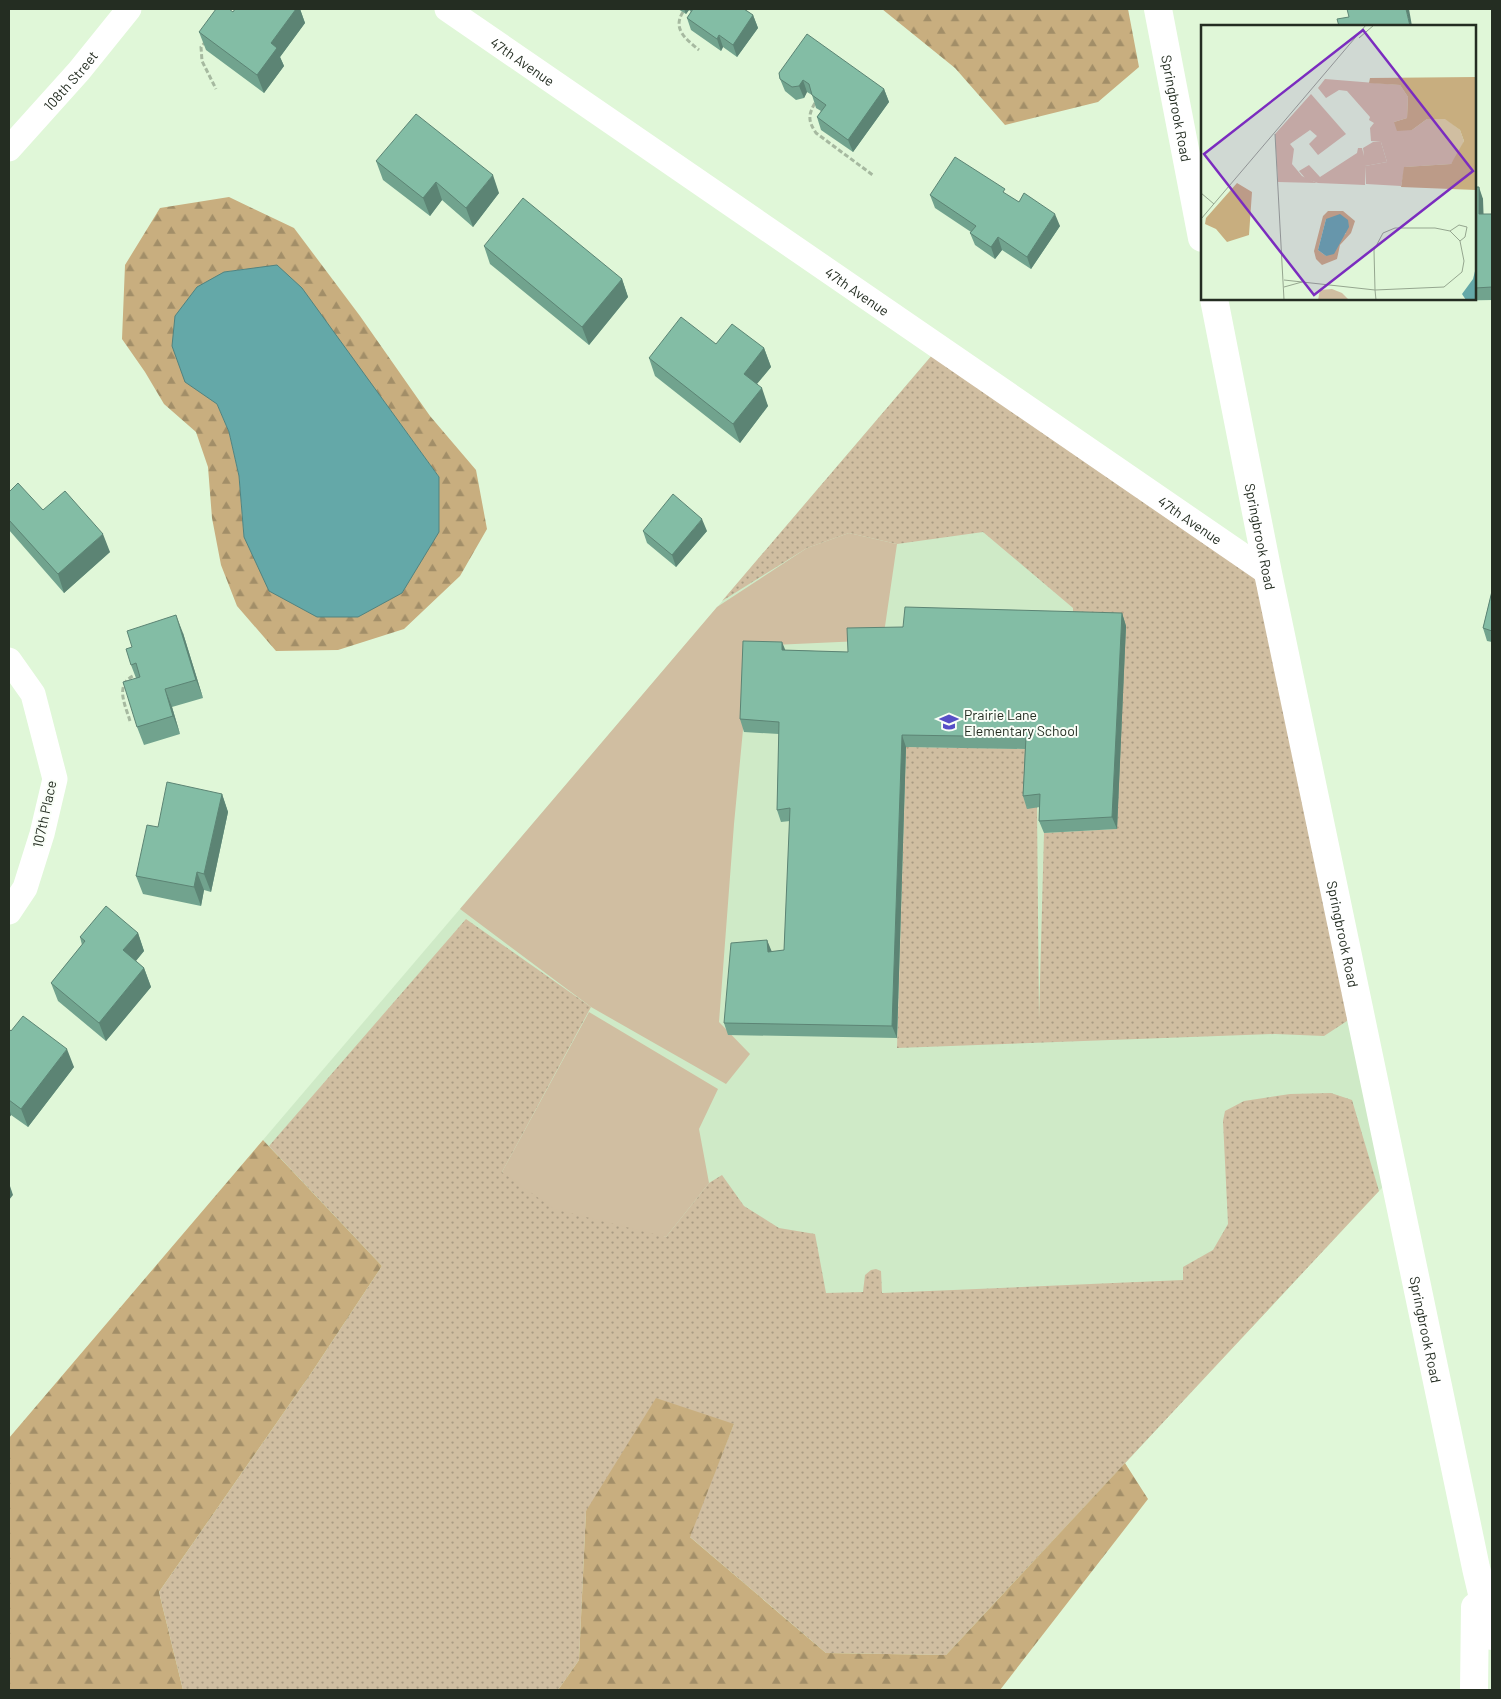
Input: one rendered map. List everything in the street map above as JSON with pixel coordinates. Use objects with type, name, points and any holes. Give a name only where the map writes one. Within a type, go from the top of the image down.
[{"type":"street","name":"108th Street","points":[[9,149],[79,70],[129,9]]},
{"type":"street","name":"47th Avenue","points":[[447,9],[1268,573]]},
{"type":"street","name":"Springbrook Road","points":[[1158,9],[1201,233]]},
{"type":"street","name":"Springbrook Road","points":[[1214,300],[1268,573],[1476,1568],[1492,1636]]},
{"type":"street","name":"107th Place","points":[[9,660],[34,694],[54,779],[42,834],[25,888],[9,912]]},
{"type":"street","name":"Springbrook Road","points":[[1474,1690],[1476,1568]]},
{"type":"path","points":[[682,12],[678,19],[679,27],[687,40],[699,50]]},
{"type":"path","points":[[207,40],[201,48],[202,61],[216,89]]},
{"type":"path","points":[[815,103],[810,112],[810,125],[816,133],[874,176]]},
{"type":"path","points":[[130,721],[122,696],[123,684],[128,678],[135,675]]},
{"type":"shaded area","points":[[939,347],[1268,573],[1395,1174],[946,1655],[382,1266],[263,1140]]},
{"type":"shaded area","points":[[939,347],[1268,573],[1357,998],[1347,1021],[1324,1036],[1275,1034],[897,1048],[906,747],[1031,749],[1037,808],[1039,1019],[1044,833],[1117,829],[1073,624],[1073,608],[983,532],[897,544],[849,533],[807,548],[722,601]]},
{"type":"shaded area","points":[[849,533],[897,544],[883,640],[751,646],[734,824],[719,1022],[750,1054],[726,1084],[591,1007],[460,909],[717,607],[807,548]]},
{"type":"shaded area","points":[[466,919],[591,1007],[502,1172],[666,1237],[709,1183],[722,1175],[744,1206],[779,1228],[815,1234],[826,1293],[863,1292],[865,1275],[871,1270],[876,1269],[881,1271],[882,1293],[1183,1280],[1183,1267],[1213,1250],[1228,1224],[1223,1121],[1225,1111],[1244,1101],[1290,1094],[1331,1093],[1352,1100],[1379,1191],[946,1655],[826,1653],[689,1536],[734,1424],[586,1511],[579,1660],[558,1690],[183,1690],[159,1592],[312,1372],[382,1266],[269,1146]]},
{"type":"shaded area","points":[[589,1012],[718,1089],[699,1129],[709,1183],[666,1237],[554,1209],[502,1172]]},
{"type":"green space","points":[[882,9],[1128,9],[1139,67],[1098,102],[1005,125],[955,68]]},
{"type":"green space","points":[[229,197],[294,228],[360,316],[430,416],[476,470],[487,529],[460,576],[404,629],[338,650],[276,651],[237,606],[221,565],[212,518],[208,467],[196,432],[164,404],[122,339],[125,265],[160,208]],"holes":[[[245,269],[380,396],[439,477],[244,537],[239,476],[229,432],[217,404],[224,272]]]},
{"type":"green space","points":[[263,1140],[382,1266],[312,1372],[159,1592],[183,1690],[9,1690],[9,1438]]},
{"type":"green space","points":[[656,1398],[734,1424],[690,1537],[826,1653],[946,1655],[1125,1463],[1148,1499],[1000,1690],[558,1690],[579,1660],[586,1511]]},
{"type":"water","points":[[277,265],[302,288],[439,477],[439,532],[402,593],[358,617],[317,617],[269,591],[244,537],[239,476],[229,432],[217,404],[185,382],[172,346],[175,316],[197,287],[224,272]]},
{"type":"building","points":[[216,9],[229,9],[233,12],[235,9],[296,9],[271,43],[277,48],[257,75],[199,32]]},
{"type":"building","points":[[693,9],[744,9],[753,15],[733,45],[719,35],[717,39],[687,18]]},
{"type":"building","points":[[1347,9],[1406,9],[1410,25],[1339,25],[1337,19],[1349,17]]},
{"type":"building","points":[[807,34],[884,89],[848,140],[817,117],[826,105],[812,95],[809,84],[803,80],[799,86],[792,87],[780,79],[779,73]]},
{"type":"building","points":[[416,114],[493,175],[466,208],[436,182],[423,198],[376,161]]},
{"type":"building","points":[[955,157],[1005,189],[1003,192],[1019,202],[1024,193],[1055,214],[1027,257],[998,237],[991,247],[970,233],[976,226],[930,195]]},
{"type":"building","points":[[1476,187],[1479,187],[1479,214],[1492,214],[1492,287],[1476,288]]},
{"type":"building","points":[[523,198],[622,279],[582,327],[484,246]]},
{"type":"building","points":[[681,317],[716,344],[732,324],[764,348],[744,374],[762,388],[733,424],[649,358]]},
{"type":"building","points":[[18,483],[43,510],[65,491],[103,534],[58,574],[9,520],[9,492]]},
{"type":"building","points":[[673,494],[702,519],[672,555],[643,531]]},
{"type":"building","points":[[1492,591],[1492,631],[1483,628]]},
{"type":"building","name":"Prairie Lane Elementary School","points":[[905,607],[1122,613],[1112,817],[1039,821],[1040,794],[1023,796],[1026,737],[902,735],[892,1026],[724,1023],[731,943],[767,940],[768,952],[784,950],[790,808],[777,810],[779,722],[740,719],[743,641],[782,642],[782,650],[848,652],[847,628],[903,627]]},
{"type":"building","points":[[176,615],[196,680],[165,689],[173,716],[137,727],[123,682],[140,677],[136,663],[131,665],[126,649],[132,647],[127,631]]},
{"type":"building","points":[[167,782],[222,794],[204,874],[197,872],[194,887],[136,876],[147,825],[158,827]]},
{"type":"building","points":[[106,906],[138,933],[123,950],[144,968],[99,1023],[51,983],[85,941],[80,937]]},
{"type":"building","points":[[23,1016],[67,1049],[21,1109],[9,1100],[9,1029],[11,1031]]},
{"type":"place","name":"Prairie Lane Elementary School","points":[[949,722]]}]
